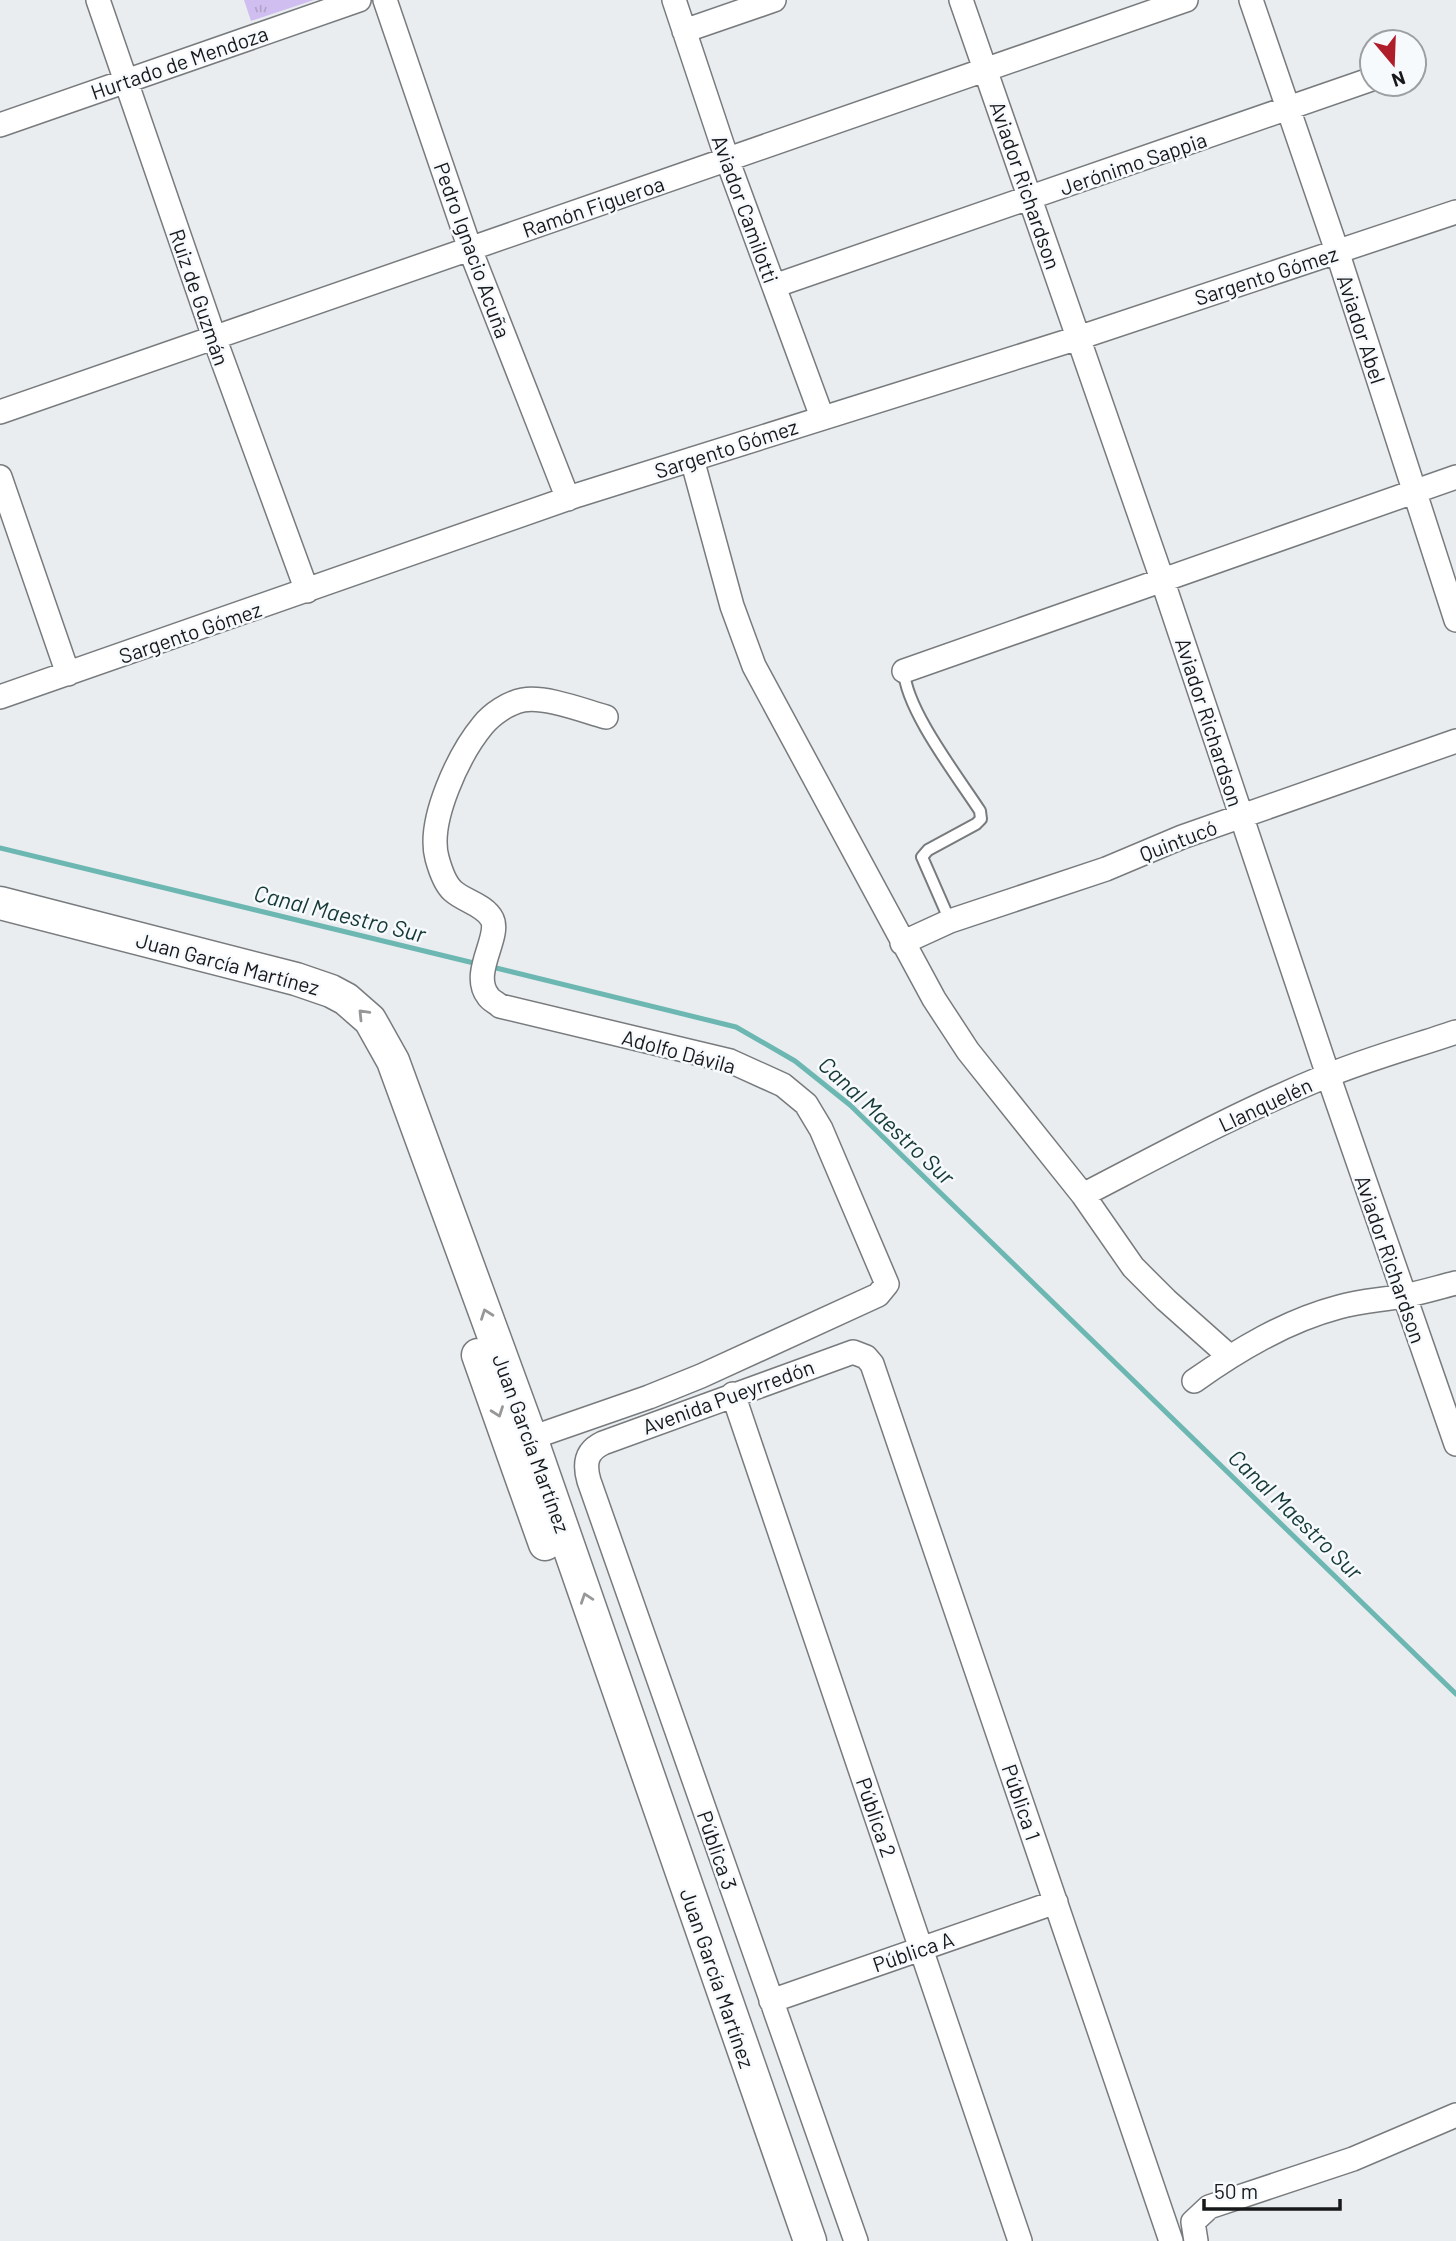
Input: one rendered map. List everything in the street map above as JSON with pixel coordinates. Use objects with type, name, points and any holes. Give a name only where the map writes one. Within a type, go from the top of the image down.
[{"type":"main road","name":"Juan García Martínez","points":[[0,903],[296,979],[331,992],[360,1009],[380,1034],[393,1061],[531,1438],[810,2241]]},
{"type":"main road","name":"Juan García Martínez","points":[[0,923],[286,996],[333,1016],[354,1035],[369,1055],[717,2029],[788,2241]]},
{"type":"street","name":"Ruiz de Guzmán","points":[[98,0],[214,337],[307,592]]},
{"type":"street","name":"Hurtado de Mendoza","points":[[0,125],[359,0]]},
{"type":"street","name":"Pedro Ignacio Acuña","points":[[385,0],[470,248],[568,499]]},
{"type":"street","name":"Aviador Camilotti","points":[[674,0],[727,159],[822,417]]},
{"type":"street","points":[[684,31],[774,0]]},
{"type":"street","name":"Aviador Richardson","points":[[961,0],[1163,582],[1328,1075],[1456,1444]]},
{"type":"street","name":"Ramón Figueroa","points":[[0,412],[1186,0]]},
{"type":"street","name":"Aviador Abel","points":[[1251,0],[1337,251],[1456,620]]},
{"type":"street","name":"Jerónimo Sappia","points":[[774,286],[1358,84]]},
{"type":"street","name":"Sargento Gómez","points":[[0,697],[568,499],[1078,338],[1456,212]]},
{"type":"street","points":[[692,459],[732,606],[754,666],[934,999],[968,1051],[1083,1195],[1120,1250],[1150,1286],[1229,1356]]},
{"type":"street","points":[[0,477],[68,674]]},
{"type":"street","points":[[904,671],[1456,477]]},
{"type":"street","name":"Adolfo Dávila","points":[[531,1438],[701,1376],[878,1295],[887,1284],[821,1129],[806,1104],[783,1085],[730,1061],[500,1006],[488,997],[483,985],[484,964],[494,929],[492,919],[485,911],[453,891],[444,877],[437,857],[434,836],[457,767],[483,725],[500,710],[523,700],[542,700],[606,717]]},
{"type":"street","name":"Quintucó","points":[[902,943],[950,920],[1107,869],[1182,837],[1456,741]]},
{"type":"street","name":"Llanquelén","points":[[1083,1195],[1209,1129],[1328,1075],[1456,1032]]},
{"type":"street","points":[[1194,1381],[1229,1356],[1260,1339],[1336,1307],[1404,1296],[1456,1283]]},
{"type":"street","name":"Avenida Pueyrredón","points":[[587,1458],[595,1447],[603,1443],[847,1352],[859,1353],[872,1364]]},
{"type":"street","name":"Pública 1","points":[[872,1364],[1171,2241]]},
{"type":"street","name":"Pública 2","points":[[733,1394],[1020,2241]]},
{"type":"street","name":"Pública 3","points":[[587,1458],[589,1481],[856,2241]]},
{"type":"street","name":"Pública A","points":[[771,2001],[1056,1902]]},
{"type":"street","points":[[1196,2241],[1194,2222],[1209,2207],[1353,2159],[1456,2115]]},
{"type":"lane","points":[[904,671],[904,682],[916,713],[980,811],[981,819],[976,824],[928,850],[922,857],[950,920]]},
{"type":"green space","points":[[244,0],[314,0],[251,21]]},
{"type":"waterway","name":"Canal Maestro Sur","points":[[0,848],[478,964]]},
{"type":"waterway","name":"Canal Maestro Sur","points":[[488,966],[736,1027],[795,1061],[850,1105],[1456,1694]]}]
